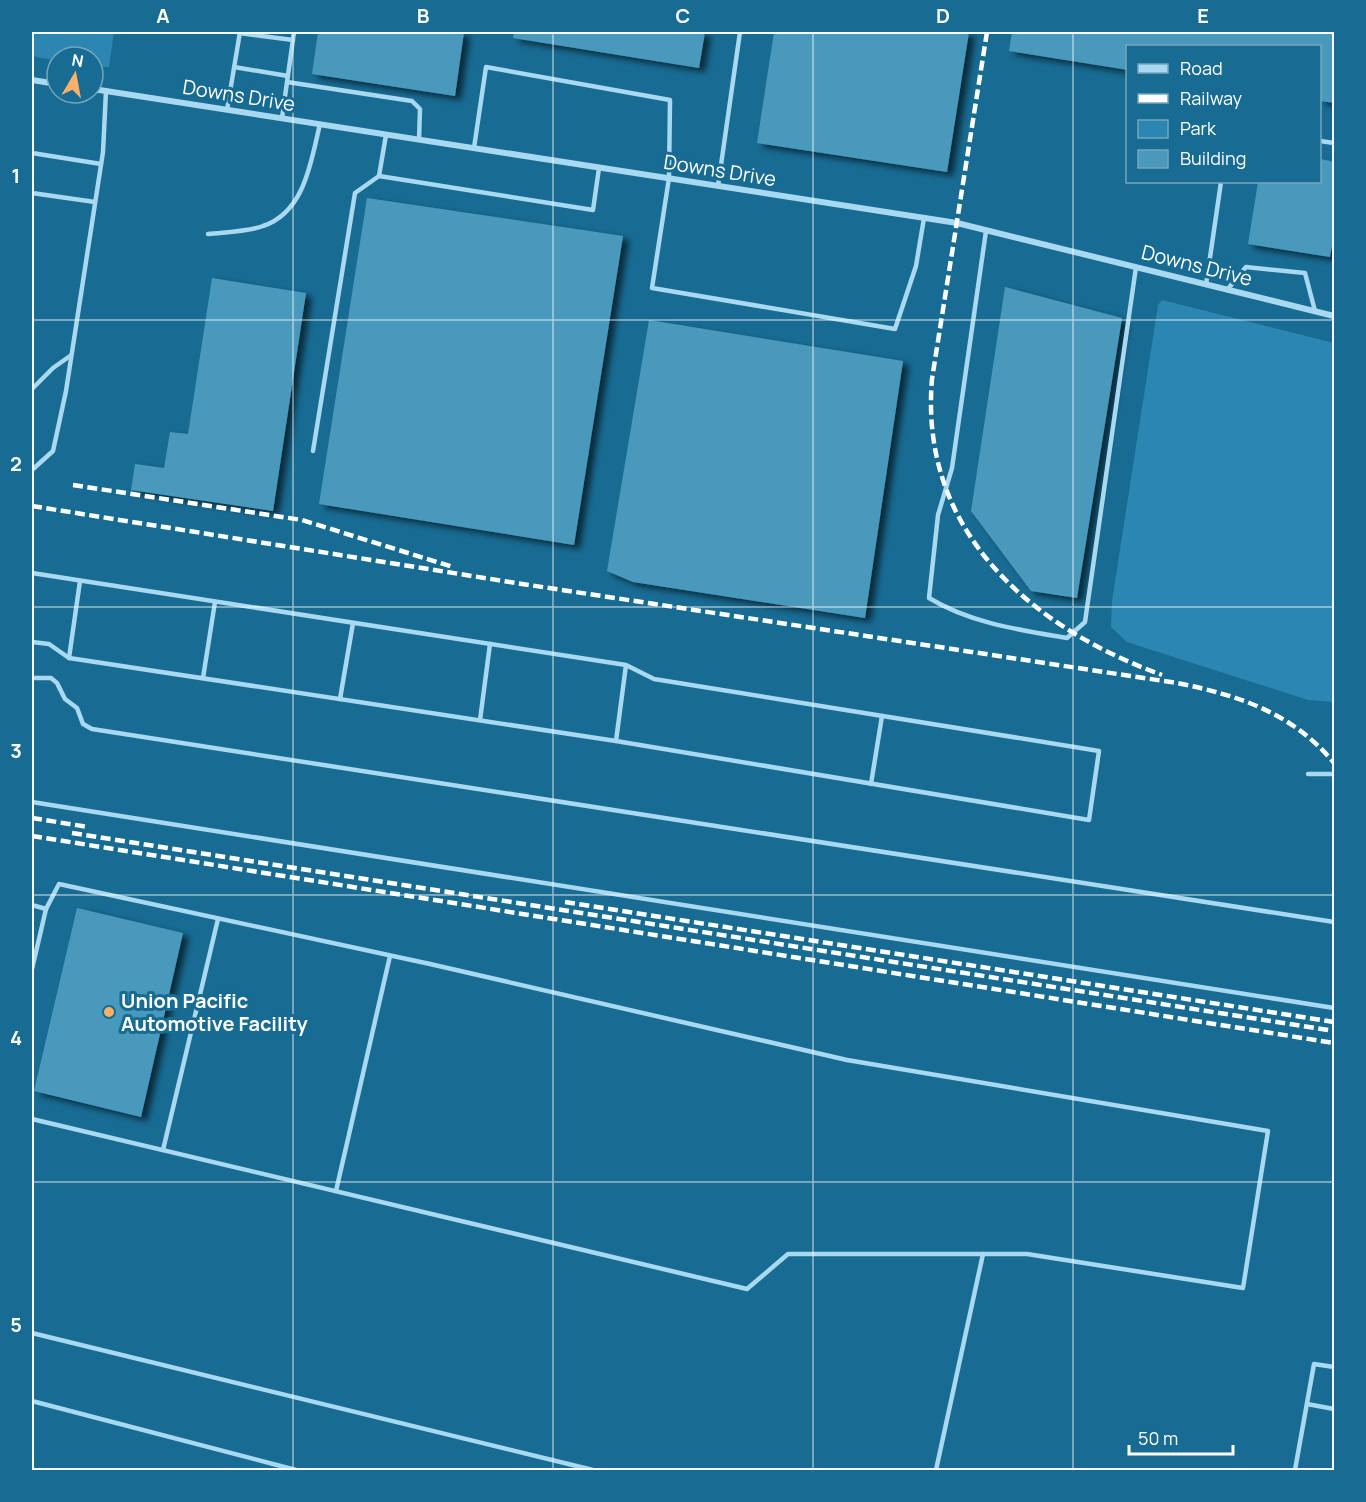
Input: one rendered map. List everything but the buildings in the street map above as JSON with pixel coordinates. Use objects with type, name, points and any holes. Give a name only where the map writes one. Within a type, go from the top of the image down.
[{"type":"street","name":"Downs Drive","points":[[106,91],[924,218],[1335,316]]},
{"type":"lane","points":[[227,110],[240,32],[293,40]]},
{"type":"lane","points":[[282,118],[294,32]]},
{"type":"lane","points":[[718,186],[741,32]]},
{"type":"lane","points":[[234,67],[287,79],[412,101],[420,109],[419,140]]},
{"type":"lane","points":[[474,148],[486,67],[670,100],[669,178],[652,288],[895,329],[916,266],[924,218]]},
{"type":"lane","points":[[32,470],[53,452],[66,391],[101,164],[106,91]]},
{"type":"lane","points":[[208,234],[264,226],[290,208],[306,180],[320,124]]},
{"type":"lane","points":[[379,176],[386,135]]},
{"type":"lane","points":[[32,153],[101,164]]},
{"type":"lane","points":[[313,451],[355,193],[379,176],[593,210],[599,168]]},
{"type":"lane","points":[[1206,285],[1221,183]]},
{"type":"lane","points":[[32,193],[95,202]]},
{"type":"lane","points":[[986,231],[952,468],[938,515],[929,598],[952,612],[1020,630],[1067,638],[1085,622],[1136,267]]},
{"type":"lane","points":[[1227,290],[1246,267],[1305,273],[1315,311]]},
{"type":"lane","points":[[32,389],[53,368],[70,356]]},
{"type":"lane","points":[[32,573],[626,665],[654,679],[1099,751],[1089,820],[615,741],[69,658],[48,644],[32,642]]},
{"type":"lane","points":[[69,658],[80,581]]},
{"type":"lane","points":[[203,678],[215,602]]},
{"type":"lane","points":[[340,699],[353,623]]},
{"type":"lane","points":[[480,720],[490,644]]},
{"type":"lane","points":[[615,741],[626,665]]},
{"type":"lane","points":[[32,678],[51,678],[57,683],[65,699],[77,708],[83,724],[92,729],[1335,922]]},
{"type":"lane","points":[[871,783],[882,716]]},
{"type":"lane","points":[[1308,774],[1335,774]]},
{"type":"lane","points":[[32,802],[1335,1008]]},
{"type":"lane","points":[[32,969],[46,909],[59,884],[390,956],[847,1060],[1268,1131],[1243,1288],[1027,1254],[788,1254],[747,1289],[32,1119]]},
{"type":"lane","points":[[32,905],[46,909]]},
{"type":"lane","points":[[163,1150],[218,918]]},
{"type":"lane","points":[[336,1191],[390,956]]},
{"type":"lane","points":[[936,1470],[983,1254]]},
{"type":"lane","points":[[32,1333],[593,1470]]},
{"type":"lane","points":[[1295,1470],[1314,1364],[1335,1367]]},
{"type":"lane","points":[[32,1401],[296,1470]]},
{"type":"lane","points":[[1307,1404],[1335,1409]]},
{"type":"green space","points":[[32,32],[114,32],[109,67],[105,67],[105,45],[45,45],[45,59],[32,56]]},
{"type":"green space","points":[[1162,300],[1334,343],[1334,702],[1308,700],[1127,642],[1111,627],[1112,601],[1158,305]]},
{"type":"railway","points":[[987,32],[932,379],[933,433],[944,483],[964,527],[993,566],[1028,600],[1069,630],[1114,655],[1162,675]]},
{"type":"railway","points":[[73,485],[302,520],[453,567]]},
{"type":"railway","points":[[32,506],[516,583],[1177,683],[1243,700],[1263,709],[1301,731],[1334,763]]},
{"type":"railway","points":[[32,818],[88,827]]},
{"type":"railway","points":[[72,833],[1334,1031]]},
{"type":"railway","points":[[32,836],[1334,1043]]},
{"type":"railway","points":[[565,902],[1334,1022]]},
{"type":"place","name":"Union Pacific Automotive Facility","points":[[109,1012]]}]
